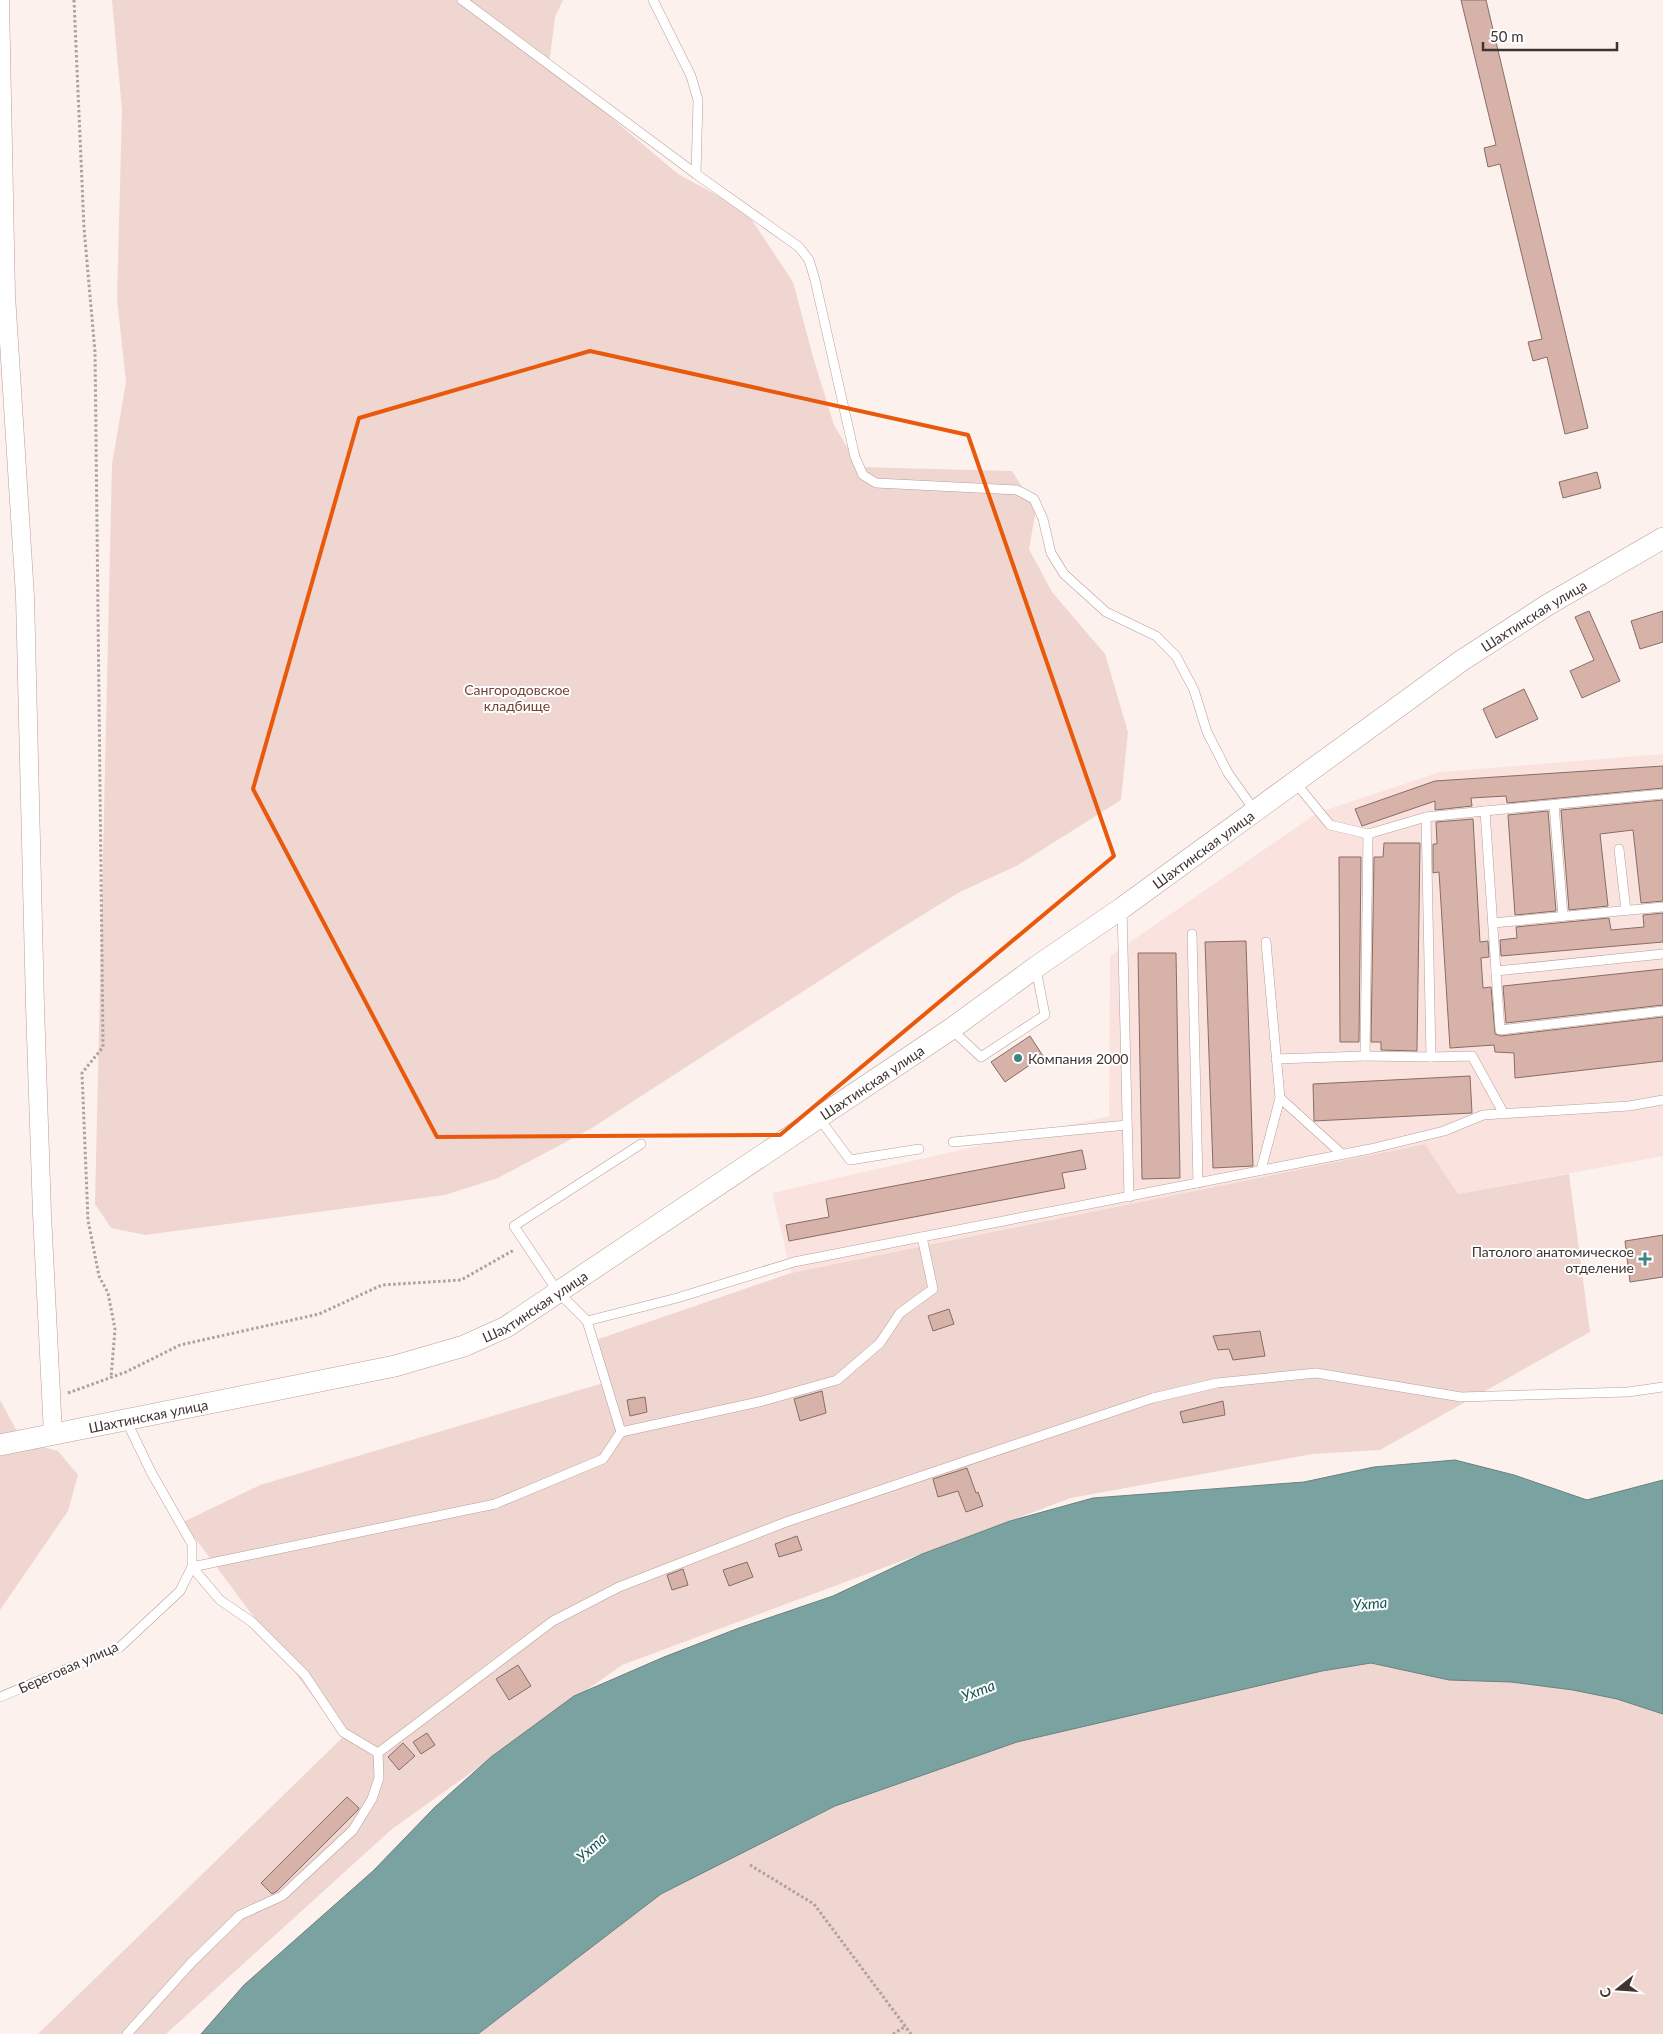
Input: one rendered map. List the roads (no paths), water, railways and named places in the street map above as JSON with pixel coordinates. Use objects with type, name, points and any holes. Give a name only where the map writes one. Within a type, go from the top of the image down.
[{"type":"street","points":[[0,0],[6,295],[25,596],[35,1016],[42,1214],[54,1434]]},
{"type":"street","name":"Шахтинская улица","points":[[0,1445],[395,1366],[464,1346],[506,1327],[952,1029],[1255,812],[1461,661],[1550,604],[1663,538]]},
{"type":"lane","points":[[462,0],[799,248],[809,260],[816,280],[856,457],[863,475],[876,483],[1017,490],[1034,499],[1044,519],[1051,553],[1064,574],[1106,612],[1156,636],[1176,656],[1194,690],[1207,732],[1228,773],[1255,812]]},
{"type":"lane","points":[[653,0],[692,76],[698,100],[696,174]]},
{"type":"lane","points":[[1295,782],[1330,825],[1368,834],[1426,817],[1663,794]]},
{"type":"lane","points":[[1554,805],[1563,916]]},
{"type":"lane","points":[[1485,811],[1500,1030],[1663,1011]]},
{"type":"lane","points":[[1426,817],[1431,1057]]},
{"type":"lane","points":[[1365,1056],[1368,834]]},
{"type":"lane","points":[[1619,850],[1626,911]]},
{"type":"lane","points":[[1493,923],[1663,907]]},
{"type":"lane","points":[[1122,908],[1129,1196]]},
{"type":"lane","points":[[1192,934],[1198,1183]]},
{"type":"lane","points":[[1261,1170],[1280,1098],[1266,942]]},
{"type":"lane","points":[[1496,971],[1663,954]]},
{"type":"lane","points":[[952,1029],[981,1057],[1045,1016],[1036,967]]},
{"type":"lane","points":[[1276,1059],[1365,1056],[1472,1056],[1504,1114]]},
{"type":"lane","points":[[1280,1098],[1342,1154]]},
{"type":"lane","points":[[587,1321],[677,1298],[794,1262],[1342,1154],[1444,1131],[1483,1115],[1629,1106],[1663,1100]]},
{"type":"lane","points":[[819,1118],[850,1160],[919,1149]]},
{"type":"lane","points":[[953,1142],[1127,1124]]},
{"type":"lane","points":[[621,1432],[587,1321],[558,1292],[514,1226],[641,1144]]},
{"type":"lane","points":[[192,1568],[495,1504],[603,1459],[621,1432],[763,1401],[837,1380],[880,1343],[900,1314],[933,1289],[922,1237]]},
{"type":"lane","points":[[378,1753],[554,1621],[620,1587],[786,1522],[1153,1398],[1218,1383],[1316,1373],[1461,1397],[1628,1392],[1663,1387]]},
{"type":"lane","points":[[126,1420],[151,1472],[192,1544],[192,1568],[220,1600],[252,1622],[305,1675],[343,1732],[378,1753]]},
{"type":"lane","name":"Береговая улица","points":[[0,1697],[120,1647],[180,1591],[192,1568]]},
{"type":"lane","points":[[127,2034],[190,1964],[240,1915],[282,1896],[353,1830],[372,1799],[379,1778],[378,1753]]},
{"type":"water","name":"Ухта","points":[[1455,1460],[1514,1475],[1587,1500],[1663,1480],[1663,1714],[1617,1699],[1573,1690],[1511,1682],[1449,1680],[1371,1663],[1322,1671],[1017,1742],[835,1806],[661,1894],[478,2034],[201,2034],[244,1985],[373,1871],[435,1807],[491,1757],[574,1696],[664,1657],[739,1628],[833,1596],[922,1554],[1010,1521],[1093,1498],[1304,1482],[1374,1467]]},
{"type":"place","name":"Компания 2000","points":[[1018,1058]]},
{"type":"place","name":"Патолого анатомическое отделение","points":[[1645,1259]]},
{"type":"park label","name":"Сангородовское кладбище","points":[[517,698]]}]
